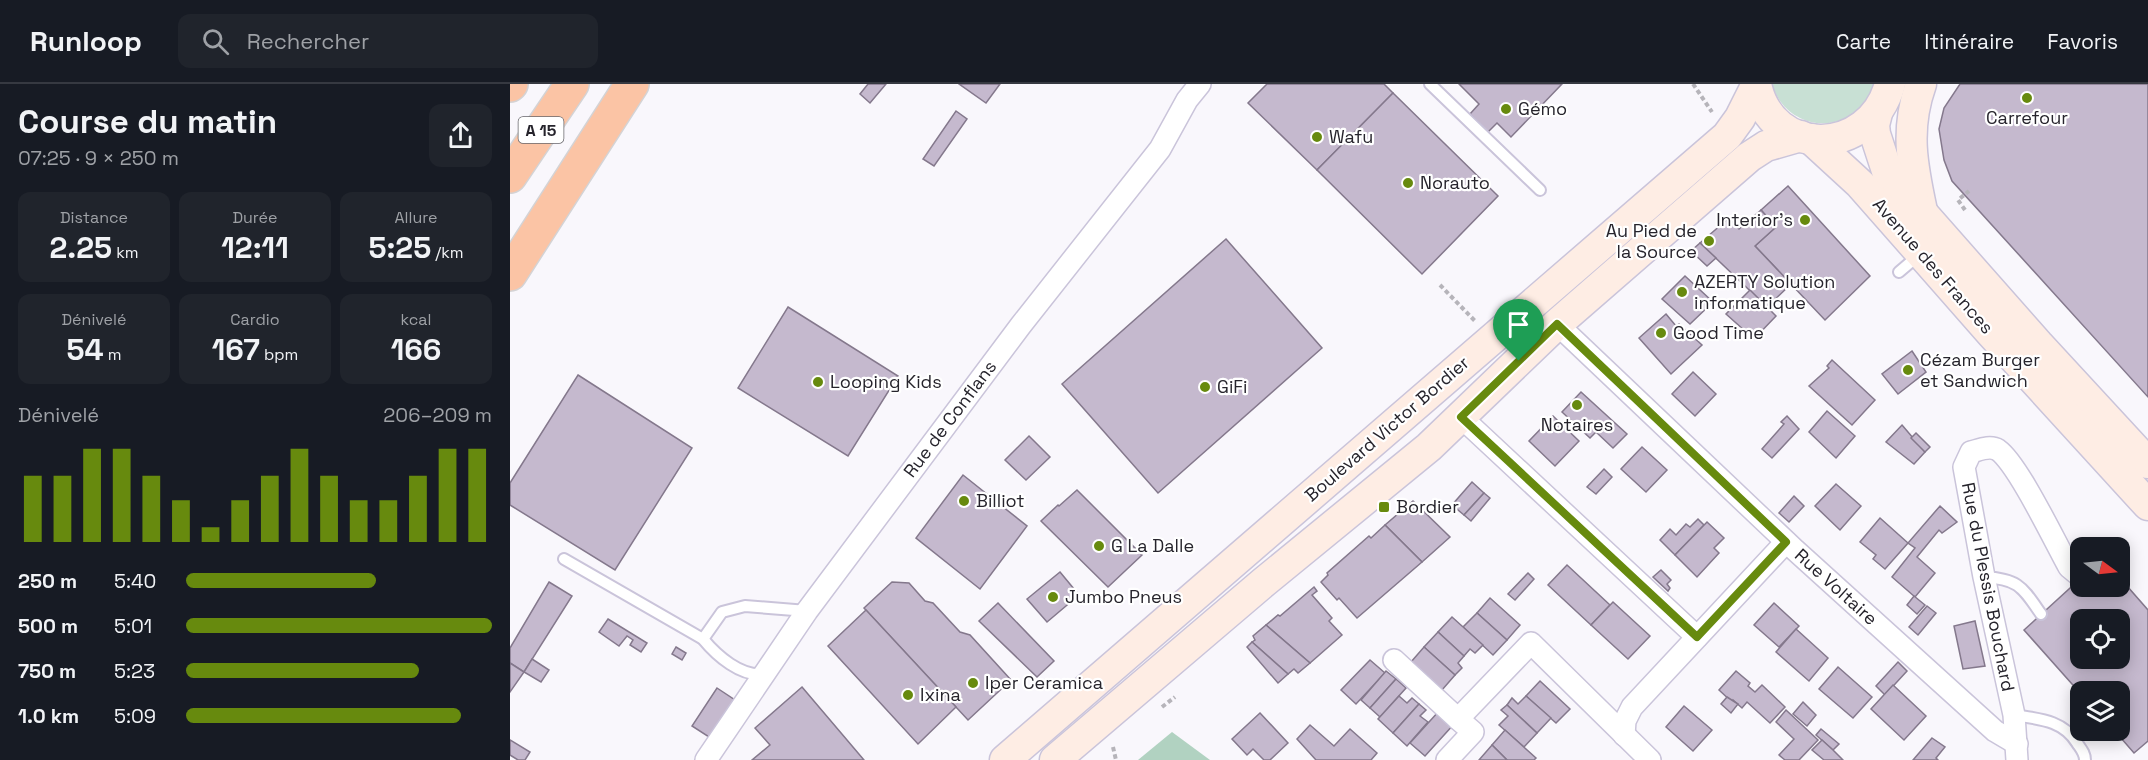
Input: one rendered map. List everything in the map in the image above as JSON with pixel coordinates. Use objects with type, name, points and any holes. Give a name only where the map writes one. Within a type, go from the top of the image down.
[{"type":"highway","name":"A 15","points":[[510,176],[572,84]]},
{"type":"highway","points":[[510,274],[632,84]]},
{"type":"main road","points":[[1877,113],[1890,84]]},
{"type":"main road","points":[[1921,84],[1911,119],[1910,142],[1913,172],[1922,214]]},
{"type":"main road","name":"Boulevard Victor Bordier","points":[[1005,760],[1727,136],[1740,118],[1756,85]]},
{"type":"main road","name":"Avenue des Frances","points":[[1756,85],[1765,108],[1772,117],[1781,125],[1806,138],[1860,183],[1991,333],[2148,505]]},
{"type":"main road","name":"Boulevard Victor Bordier","points":[[1055,760],[1264,582],[1423,452],[1557,324],[1749,157],[1766,146],[1806,138],[1826,140],[1848,135],[1867,124],[1877,113]]},
{"type":"main road","name":"Avenue des Frances","points":[[1877,113],[1875,134],[1888,174],[2038,344],[2148,463]]},
{"type":"street","name":"Rue de Conflans","points":[[706,760],[807,611],[1007,343],[1160,149],[1187,100],[1200,84]]},
{"type":"street","name":"Rue Voltaire","points":[[1557,324],[1786,542],[2017,752]]},
{"type":"street","points":[[1461,417],[1697,637]]},
{"type":"street","name":"Rue du Plessis Bouchard","points":[[2017,752],[2014,715],[1984,577],[1965,467],[1971,452],[1986,448],[1997,450],[2013,466],[2070,568]]},
{"type":"street","points":[[1624,735],[1625,721],[1632,707],[1786,542]]},
{"type":"street","points":[[1458,719],[1531,643],[1650,760]]},
{"type":"street","points":[[1394,660],[1473,732],[1447,760]]},
{"type":"lane","points":[[1430,84],[1540,190]]},
{"type":"lane","points":[[1899,272],[1922,253]]},
{"type":"lane","points":[[564,559],[703,639],[714,652],[752,676],[764,674]]},
{"type":"lane","points":[[1984,577],[2005,578],[2017,584],[2026,592],[2041,614]]},
{"type":"lane","points":[[703,639],[722,612],[745,606],[807,611]]},
{"type":"lane","points":[[2014,715],[2054,722],[2072,735],[2085,756],[2085,760]]},
{"type":"path","points":[[1694,84],[1714,115]]},
{"type":"path","points":[[1965,210],[1958,200],[1969,191]]},
{"type":"path","points":[[1440,285],[1492,339]]},
{"type":"path","points":[[1112,746],[1116,760]]},
{"type":"green space","points":[[1772,84],[1875,84],[1858,110],[1838,121],[1826,123],[1803,119],[1792,113],[1777,96]]},
{"type":"green space","points":[[1172,732],[1210,760],[1138,760]]},
{"type":"building","points":[[868,84],[886,84],[870,103],[860,94]]},
{"type":"building","points":[[959,84],[1000,84],[986,103]]},
{"type":"building","name":"Wafu","points":[[1267,84],[1384,84],[1393,93],[1317,170],[1248,103]]},
{"type":"building","name":"Gémo","points":[[1459,84],[1562,84],[1511,137],[1497,123],[1488,132],[1470,114],[1479,104]]},
{"type":"building","points":[[1960,84],[2148,84],[2148,397],[1952,181],[1944,160],[1939,129],[1944,108]]},
{"type":"building","name":"Norauto","points":[[1393,93],[1498,196],[1422,274],[1317,170]]},
{"type":"building","points":[[956,111],[967,119],[934,166],[923,159]]},
{"type":"building","points":[[1788,186],[1870,276],[1825,320],[1755,246],[1776,227],[1761,210]]},
{"type":"building","points":[[1761,210],[1776,227],[1755,246],[1791,284],[1767,307],[1700,243],[1729,218],[1739,229]]},
{"type":"building","points":[[1226,239],[1322,348],[1158,493],[1062,384]]},
{"type":"building","points":[[1700,243],[1716,258],[1707,266],[1691,251]]},
{"type":"building","points":[[1685,276],[1713,302],[1690,324],[1662,299]]},
{"type":"building","points":[[1750,290],[1776,316],[1754,339],[1726,314]]},
{"type":"building","name":"Looping Kids","points":[[788,307],[898,376],[848,456],[738,388]]},
{"type":"building","points":[[1666,314],[1676,326],[1679,324],[1702,345],[1671,374],[1639,338]]},
{"type":"building","points":[[1912,351],[1926,372],[1898,394],[1882,374]]},
{"type":"building","points":[[1832,360],[1875,400],[1852,425],[1809,386],[1829,368],[1827,366]]},
{"type":"building","points":[[1693,372],[1716,394],[1695,416],[1672,394]]},
{"type":"building","points":[[578,375],[692,448],[615,570],[510,505],[510,483]]},
{"type":"building","points":[[1581,392],[1627,434],[1613,448],[1596,432],[1590,438],[1562,412]]},
{"type":"building","points":[[1827,411],[1855,436],[1836,458],[1809,432]]},
{"type":"building","points":[[1553,416],[1579,441],[1555,466],[1529,441]]},
{"type":"building","points":[[1787,416],[1799,429],[1772,458],[1762,449],[1784,424],[1781,422]]},
{"type":"building","points":[[1902,425],[1925,452],[1914,464],[1886,442]]},
{"type":"building","points":[[1916,433],[1930,447],[1925,452],[1911,438]]},
{"type":"building","points":[[1029,436],[1050,457],[1026,480],[1005,460]]},
{"type":"building","points":[[1642,447],[1667,470],[1646,492],[1621,469]]},
{"type":"building","points":[[1604,469],[1612,477],[1596,494],[1587,487]]},
{"type":"building","points":[[963,475],[1027,526],[980,589],[916,538]]},
{"type":"building","points":[[1472,482],[1484,493],[1464,515],[1452,505]]},
{"type":"building","points":[[1836,484],[1861,506],[1840,530],[1815,506]]},
{"type":"building","name":"G La Dalle","points":[[1077,490],[1142,555],[1108,587],[1041,521]]},
{"type":"building","points":[[1484,493],[1490,498],[1471,521],[1464,515]]},
{"type":"building","points":[[1794,496],[1804,506],[1789,522],[1779,513]]},
{"type":"building","points":[[1413,501],[1450,537],[1422,562],[1385,525]]},
{"type":"building","points":[[1940,506],[1957,522],[1942,533],[1939,530],[1917,557],[1935,573],[1915,597],[1892,577],[1915,548],[1908,543]]},
{"type":"building","points":[[1880,518],[1908,543],[1885,569],[1873,559],[1876,555],[1860,542]]},
{"type":"building","points":[[1698,519],[1704,525],[1675,555],[1660,540],[1670,529],[1676,535],[1686,524],[1690,527]]},
{"type":"building","points":[[1707,522],[1724,538],[1714,548],[1719,553],[1697,577],[1675,555]]},
{"type":"building","points":[[1385,525],[1422,562],[1357,618],[1321,582],[1328,575],[1327,573]]},
{"type":"building","points":[[1567,565],[1610,605],[1591,625],[1548,585]]},
{"type":"building","points":[[1661,570],[1671,580],[1667,584],[1670,588],[1668,591],[1653,577]]},
{"type":"building","name":"Jumbo Pneus","points":[[1060,572],[1079,595],[1047,622],[1027,599]]},
{"type":"building","points":[[1528,573],[1534,579],[1515,600],[1508,594]]},
{"type":"building","points":[[549,582],[572,596],[524,672],[510,663],[510,648]]},
{"type":"building","points":[[892,582],[909,583],[925,601],[933,603],[960,632],[970,635],[1011,680],[968,720],[864,608]]},
{"type":"building","points":[[1314,587],[1317,591],[1312,595],[1332,618],[1329,621],[1342,635],[1310,663],[1266,625]]},
{"type":"building","points":[[2070,588],[2070,597],[2130,597],[2130,589],[2148,610],[2148,741],[2134,753],[2124,741],[2130,741],[2130,681],[2070,682],[2024,630]]},
{"type":"building","points":[[1914,596],[1925,605],[1917,614],[1907,605]]},
{"type":"building","points":[[1490,598],[1520,625],[1507,640],[1477,613]]},
{"type":"building","points":[[1613,602],[1650,636],[1628,659],[1591,625]]},
{"type":"building","points":[[998,603],[1054,661],[1037,677],[979,621]]},
{"type":"building","points":[[1774,603],[1799,626],[1779,647],[1754,625]]},
{"type":"building","points":[[1927,606],[1936,613],[1918,635],[1909,627]]},
{"type":"building","points":[[866,610],[956,707],[918,744],[828,646]]},
{"type":"building","points":[[1477,613],[1507,640],[1493,655],[1463,627]]},
{"type":"building","points":[[1452,617],[1483,645],[1475,653],[1470,649],[1464,656],[1438,632]]},
{"type":"building","points":[[608,619],[647,643],[641,652],[630,645],[633,640],[627,636],[619,646],[599,632]]},
{"type":"building","points":[[1975,621],[1985,666],[1963,669],[1954,626]]},
{"type":"building","points":[[1266,625],[1310,663],[1298,673],[1294,669],[1288,674],[1252,642],[1255,640],[1253,636]]},
{"type":"building","points":[[1796,629],[1828,658],[1809,681],[1776,652]]},
{"type":"building","points":[[1438,632],[1464,656],[1458,663],[1462,668],[1455,675],[1424,647]]},
{"type":"building","points":[[1252,642],[1288,674],[1278,683],[1247,647]]},
{"type":"building","points":[[676,647],[686,653],[682,660],[672,654]]},
{"type":"building","points":[[1424,647],[1455,675],[1442,690],[1411,662]]},
{"type":"building","points":[[532,659],[549,670],[541,682],[524,672]]},
{"type":"building","points":[[1370,660],[1385,673],[1356,704],[1341,690]]},
{"type":"building","points":[[1898,662],[1907,671],[1885,695],[1876,686]]},
{"type":"building","points":[[510,663],[524,672],[510,692]]},
{"type":"building","points":[[1838,667],[1872,697],[1853,718],[1819,689]]},
{"type":"building","points":[[1386,671],[1396,679],[1370,708],[1361,700]]},
{"type":"building","points":[[1736,671],[1750,683],[1748,686],[1755,692],[1762,685],[1785,707],[1770,723],[1747,702],[1742,708],[1719,690]]},
{"type":"building","points":[[1396,679],[1406,688],[1380,717],[1370,708]]},
{"type":"building","points":[[1540,681],[1570,709],[1556,723],[1526,696]]},
{"type":"building","points":[[1893,685],[1926,716],[1904,740],[1871,709]]},
{"type":"building","points":[[802,687],[864,760],[752,760],[770,745],[755,728]]},
{"type":"building","points":[[717,688],[735,700],[709,737],[692,726]]},
{"type":"building","points":[[1399,696],[1407,703],[1412,698],[1419,704],[1393,733],[1378,719]]},
{"type":"building","points":[[1526,696],[1551,718],[1537,733],[1507,705],[1512,698],[1518,704]]},
{"type":"building","points":[[1727,697],[1738,704],[1731,713],[1721,704]]},
{"type":"building","points":[[1803,702],[1816,715],[1807,726],[1793,714]]},
{"type":"building","points":[[1419,704],[1426,710],[1420,716],[1428,722],[1407,746],[1393,733]]},
{"type":"building","points":[[1507,705],[1537,733],[1524,747],[1499,725],[1508,716],[1501,710]]},
{"type":"building","points":[[1684,706],[1712,730],[1693,751],[1666,727]]},
{"type":"building","points":[[1786,710],[1818,740],[1799,760],[1785,760],[1779,755],[1794,739],[1776,722]]},
{"type":"building","points":[[1439,711],[1454,724],[1425,756],[1410,743]]},
{"type":"building","points":[[1260,713],[1288,743],[1270,760],[1264,760],[1253,749],[1247,755],[1232,739]]},
{"type":"building","points":[[1310,725],[1334,746],[1350,729],[1377,753],[1371,760],[1316,760],[1297,739]]},
{"type":"building","points":[[1821,729],[1839,744],[1833,750],[1816,735]]},
{"type":"building","points":[[1505,730],[1536,758],[1534,760],[1507,760],[1492,745]]},
{"type":"building","points":[[1932,738],[1945,747],[1936,758],[1938,760],[1913,760]]},
{"type":"building","points":[[510,740],[530,752],[525,760],[518,760],[510,755]]},
{"type":"building","points":[[1822,740],[1843,760],[1824,760],[1812,750]]},
{"type":"building","points":[[1492,745],[1507,760],[1479,760]]},
{"type":"place","name":"Carrefour","points":[[2027,98]]},
{"type":"place","name":"Gémo","points":[[1506,109]]},
{"type":"place","name":"Wafu","points":[[1317,137]]},
{"type":"place","name":"Norauto","points":[[1408,183]]},
{"type":"place","name":"Interior's","points":[[1805,220]]},
{"type":"place","name":"Au Pied de la Source","points":[[1709,241]]},
{"type":"place","name":"AZERTY Solution informatique","points":[[1682,292]]},
{"type":"place","name":"Good Time","points":[[1661,333]]},
{"type":"place","name":"Cézam Burger et Sandwich","points":[[1908,370]]},
{"type":"place","name":"Looping Kids","points":[[818,382]]},
{"type":"place","name":"GiFi","points":[[1205,387]]},
{"type":"place","name":"Notaires","points":[[1577,405]]},
{"type":"place","name":"Billiot","points":[[964,501]]},
{"type":"place","name":"Bordier","points":[[1384,507]]},
{"type":"place","name":"G La Dalle","points":[[1099,546]]},
{"type":"place","name":"Jumbo Pneus","points":[[1053,597]]},
{"type":"place","name":"Iper Ceramica","points":[[973,683]]},
{"type":"place","name":"Ixina","points":[[908,695]]},
{"type":"route","points":[[1557,324],[1786,542],[1697,637],[1461,417],[1519,361],[1557,324]]}]
